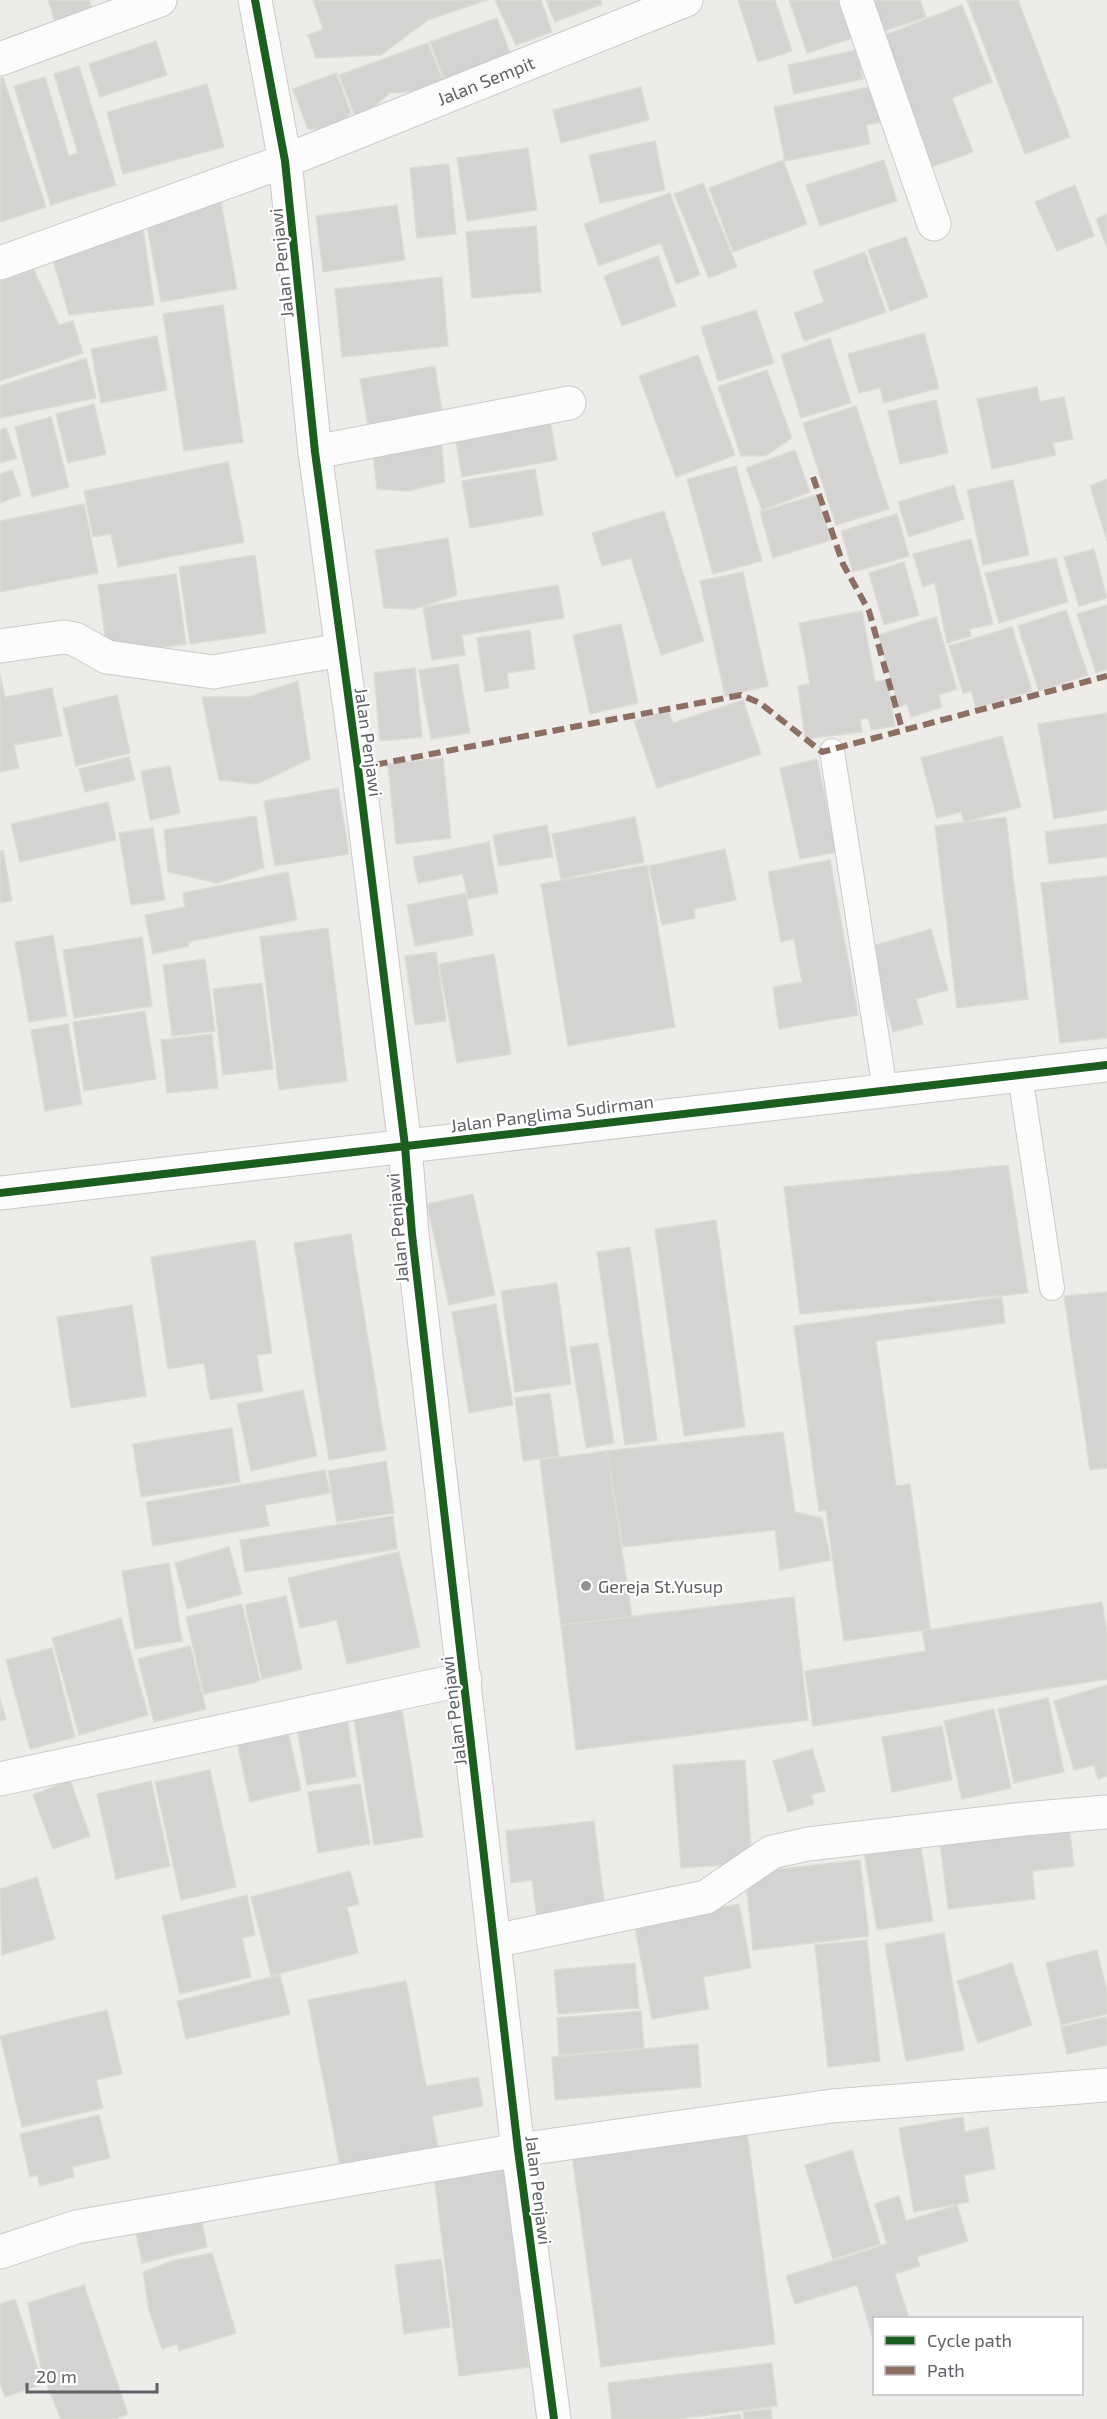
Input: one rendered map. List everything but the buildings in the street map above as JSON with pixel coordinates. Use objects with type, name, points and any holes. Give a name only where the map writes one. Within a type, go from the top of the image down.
[{"type":"street","points":[[0,59],[160,0]]},
{"type":"street","name":"Jalan Penjawi","points":[[255,0],[285,161],[315,452],[358,768],[405,1146],[412,1234],[518,2150],[554,2419]]},
{"type":"street","name":"Jalan Sempit","points":[[0,263],[285,161],[686,0]]},
{"type":"street","points":[[856,0],[934,224]]},
{"type":"street","points":[[315,452],[569,403]]},
{"type":"street","points":[[0,646],[64,637],[75,639],[107,657],[213,672],[341,650]]},
{"type":"street","name":"Jalan Panglima Sudirman","points":[[0,1193],[1107,1065]]},
{"type":"street","points":[[0,1779],[465,1679]]},
{"type":"street","points":[[494,1941],[706,1897],[772,1852],[808,1844],[1024,1819],[1107,1812]]},
{"type":"street","points":[[0,2252],[76,2226],[518,2150],[832,2106],[1107,2085]]},
{"type":"lane","points":[[832,751],[885,1090]]},
{"type":"lane","points":[[1020,1075],[1052,1288]]},
{"type":"marked path","points":[[813,477],[843,564],[869,611],[902,729]]},
{"type":"marked path","points":[[358,768],[741,695],[760,703],[822,752],[1107,676]]},
{"type":"cycle path","points":[[255,0],[285,161],[315,452],[358,768],[405,1146],[412,1234],[518,2150],[554,2419]]},
{"type":"cycle path","points":[[0,1193],[1107,1065]]},
{"type":"place","name":"Gereja St.Yusup","points":[[586,1586]]}]
